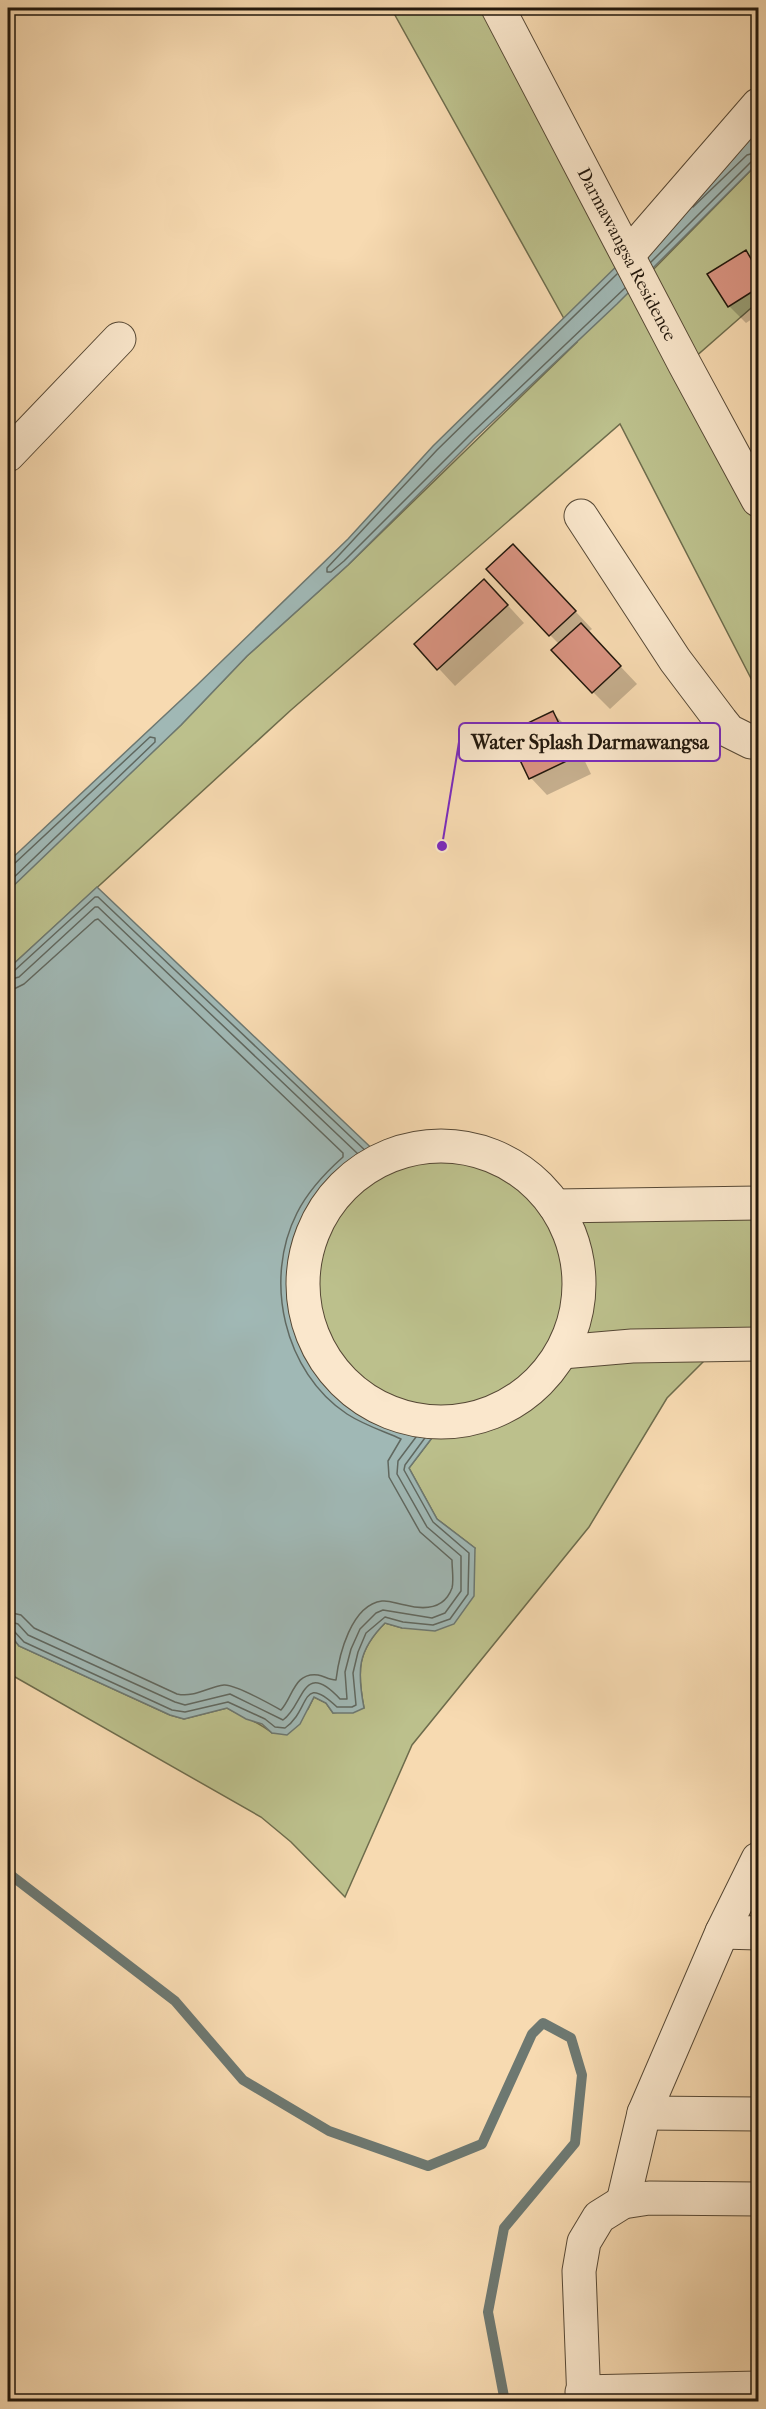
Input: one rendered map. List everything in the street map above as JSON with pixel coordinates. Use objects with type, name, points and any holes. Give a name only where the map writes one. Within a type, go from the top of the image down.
[{"type":"street","name":"Darmawangsa Residence","points":[[498,8],[759,500]]},
{"type":"street","points":[[628,255],[759,105]]},
{"type":"street","points":[[8,455],[119,339]]},
{"type":"street","points":[[581,516],[675,660],[721,721],[729,731],[751,742],[759,743]]},
{"type":"street","points":[[464,1148],[513,1167],[535,1183],[555,1206],[566,1224],[575,1249],[579,1275],[579,1302],[573,1327],[562,1352],[545,1375],[524,1395],[498,1410],[475,1418],[444,1422],[416,1420],[389,1411],[359,1395],[334,1372],[316,1343],[305,1311],[303,1283],[305,1256],[317,1224],[337,1193],[358,1174],[383,1159],[409,1150],[464,1148]]},
{"type":"street","points":[[555,1206],[759,1203]]},
{"type":"street","points":[[562,1352],[632,1346],[759,1344]]},
{"type":"street","points":[[623,2202],[644,2113],[722,1932],[759,1859]]},
{"type":"street","points":[[722,1932],[759,1933]]},
{"type":"street","points":[[644,2113],[759,2114]]},
{"type":"street","points":[[759,2199],[649,2198],[623,2202],[599,2217],[584,2242],[579,2271],[583,2397],[759,2388]]},
{"type":"green space","points":[[391,8],[498,8],[641,282],[758,163],[758,302],[685,366],[758,500],[758,692],[620,424],[291,710],[8,969],[8,888],[181,725],[247,656],[348,565],[577,342]]},
{"type":"green space","points":[[436,1146],[473,1151],[503,1162],[529,1179],[555,1206],[758,1203],[758,1344],[720,1345],[667,1398],[589,1527],[412,1745],[345,1897],[291,1842],[261,1817],[8,1673],[8,1632],[19,1646],[170,1715],[184,1719],[227,1708],[256,1722],[272,1733],[308,1709],[314,1697],[326,1703],[333,1713],[364,1708],[360,1672],[364,1652],[369,1643],[385,1623],[402,1628],[475,1548],[437,1519],[409,1468],[444,1422],[398,1413],[371,1401],[358,1393],[335,1372],[317,1345],[307,1316],[304,1285],[307,1254],[317,1225],[334,1198],[356,1176],[389,1156]]},
{"type":"water","points":[[758,105],[758,163],[617,304],[475,438],[348,565],[247,656],[181,725],[8,891],[8,862],[196,686],[348,539],[433,446],[628,255]]},
{"type":"water","points":[[97,887],[383,1159],[346,1184],[317,1224],[305,1256],[302,1280],[304,1304],[310,1327],[320,1349],[334,1370],[350,1387],[369,1402],[391,1412],[410,1418],[444,1422],[409,1468],[437,1519],[475,1548],[474,1596],[454,1624],[435,1631],[402,1628],[385,1623],[369,1643],[361,1662],[360,1683],[364,1708],[353,1713],[333,1713],[326,1703],[314,1697],[300,1724],[287,1735],[272,1733],[262,1724],[246,1719],[227,1708],[184,1719],[170,1715],[19,1646],[8,1632],[8,969]]},
{"type":"building","points":[[746,250],[758,271],[758,288],[728,307],[707,274]]},
{"type":"building","points":[[513,544],[576,611],[549,636],[486,569]]},
{"type":"building","points":[[484,579],[508,605],[437,670],[414,644]]},
{"type":"building","points":[[581,623],[621,666],[592,693],[551,650]]},
{"type":"building","points":[[553,711],[575,757],[529,779],[507,733]]},
{"type":"waterway","points":[[8,1873],[175,2001],[243,2080],[329,2131],[428,2166],[482,2144],[532,2034],[543,2023],[571,2038],[582,2075],[575,2143],[504,2228],[488,2312],[505,2402]]},
{"type":"place","name":"Water Splash Darmawangsa","points":[[442,846]]}]
